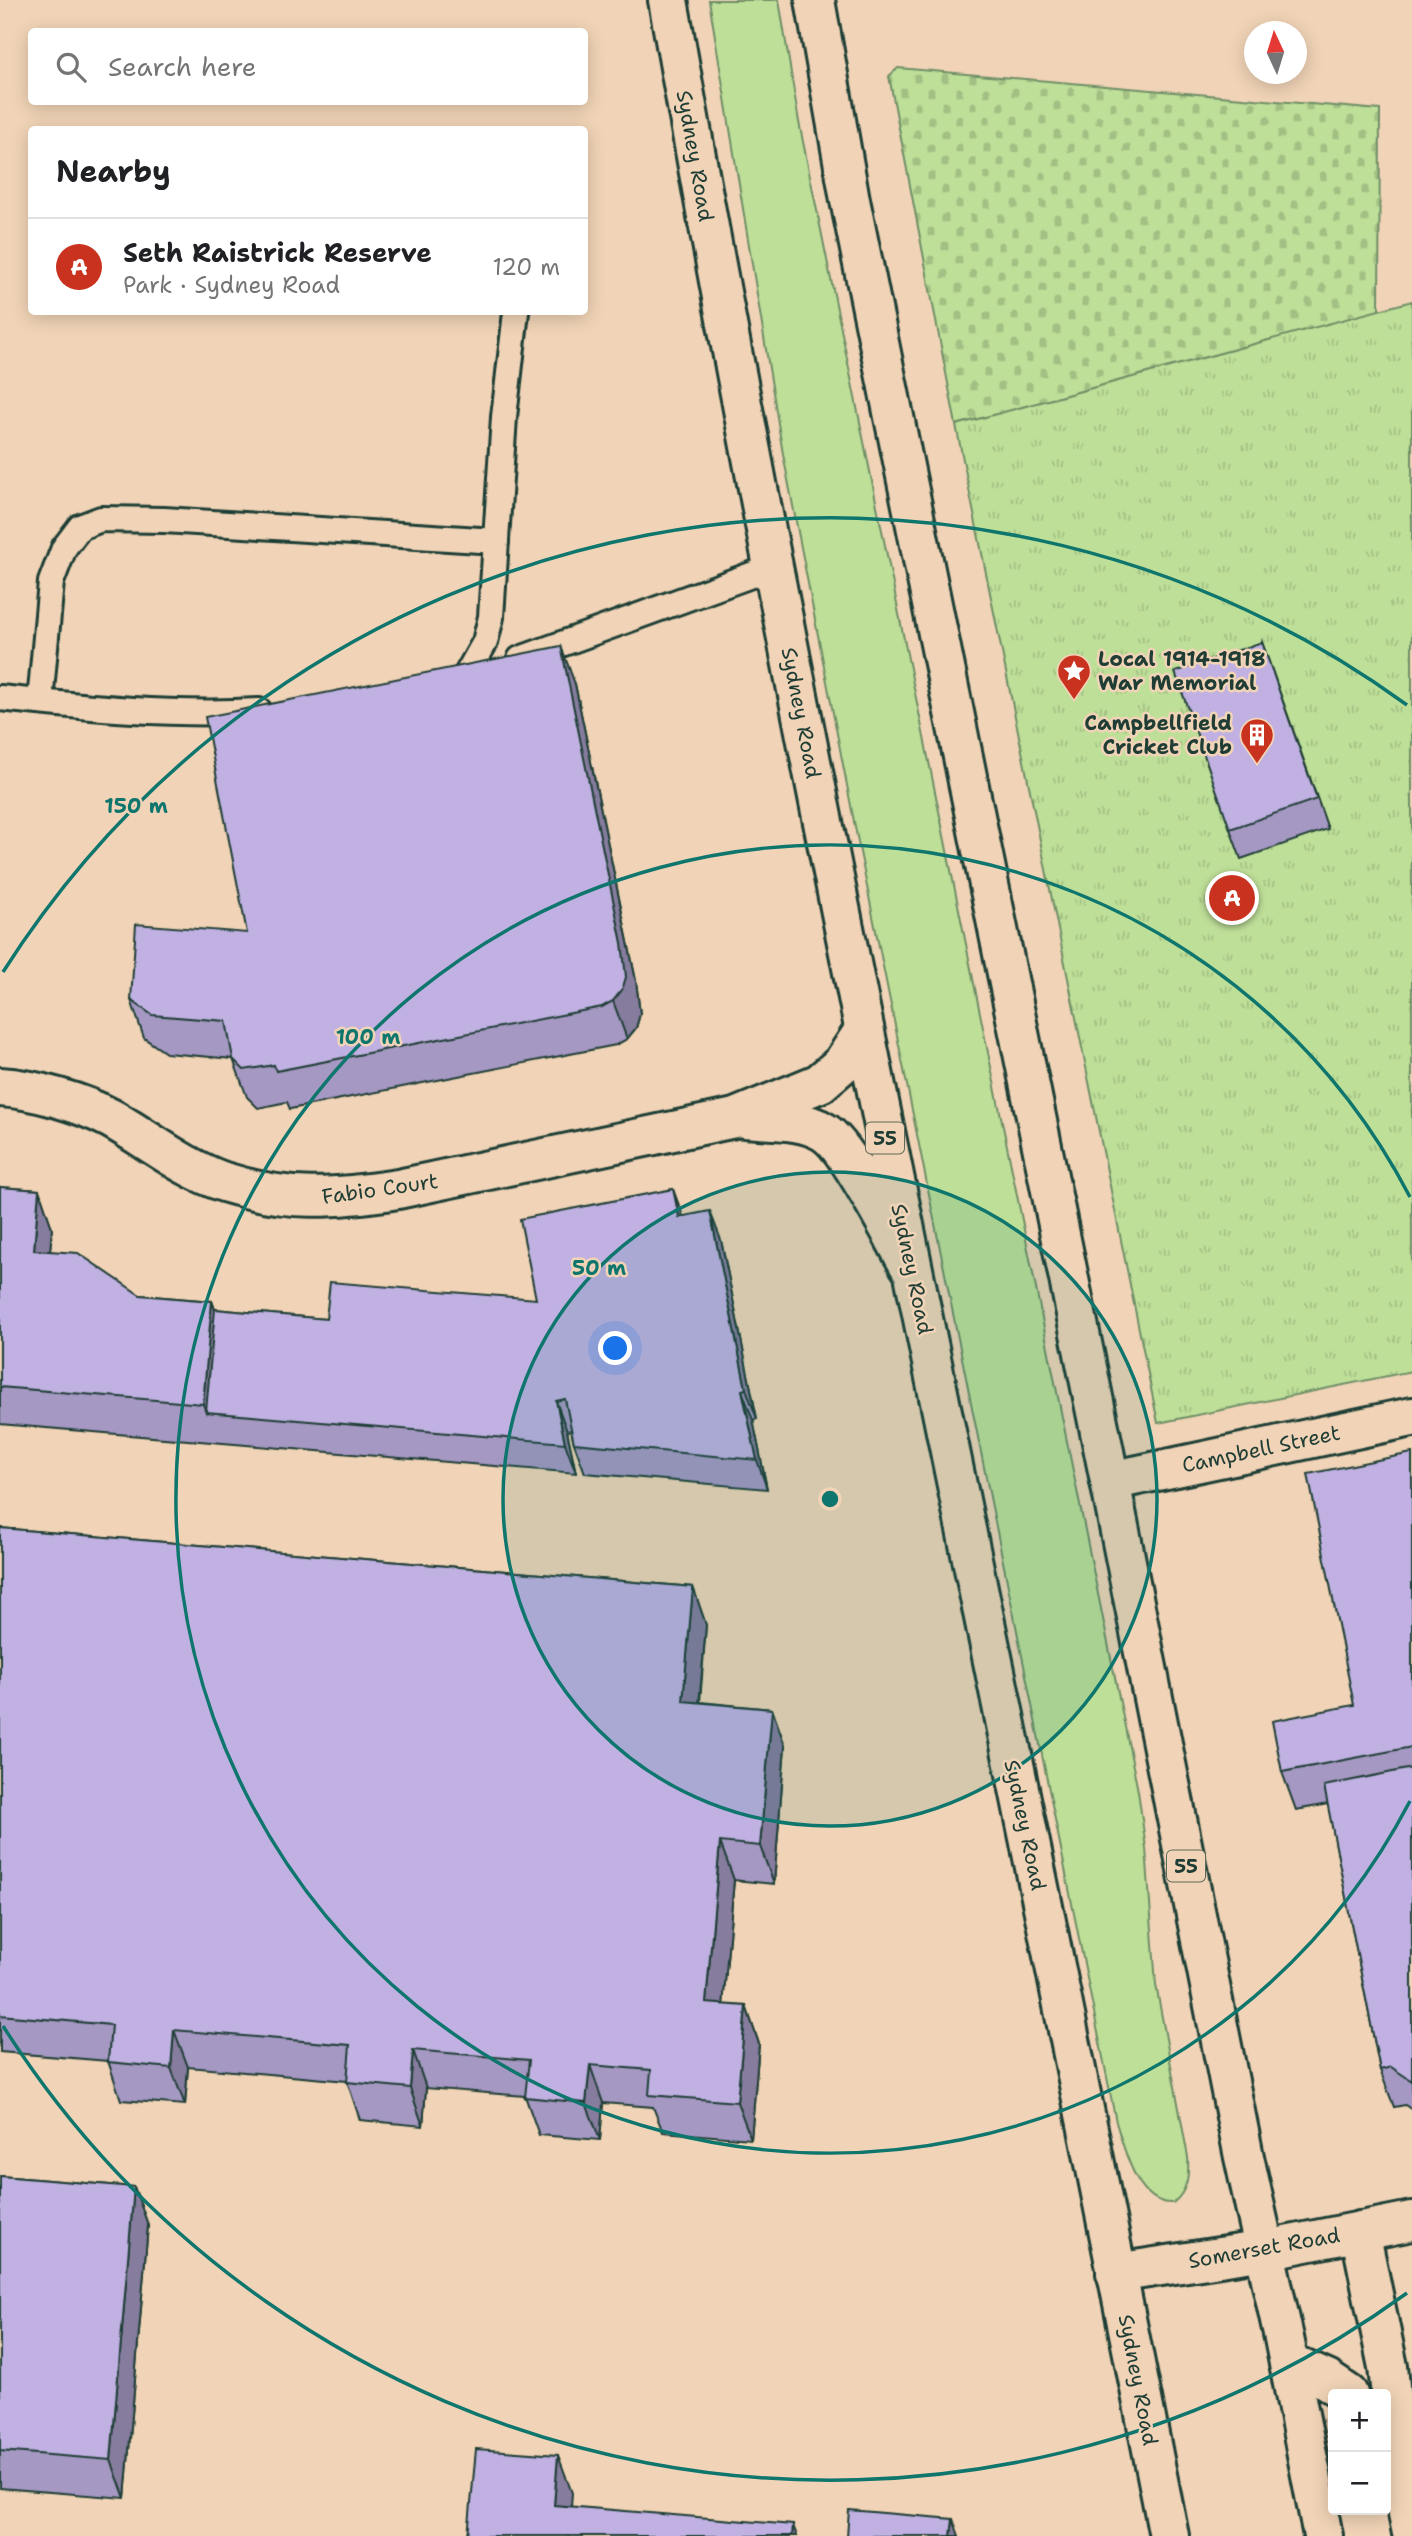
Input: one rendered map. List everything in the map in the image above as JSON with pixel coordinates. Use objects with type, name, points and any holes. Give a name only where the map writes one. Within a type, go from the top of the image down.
[{"type":"main road","name":"Sydney Road","points":[[667,0],[714,261],[863,1032],[1169,2536]]},
{"type":"main road","name":"55","points":[[815,0],[850,200],[1244,2157],[1324,2536]]},
{"type":"main road","name":"Fabio Court","points":[[0,1087],[55,1098],[109,1118],[183,1163],[223,1181],[274,1194],[313,1199],[347,1197],[398,1189],[735,1118],[820,1083],[842,1064],[863,1032]]},
{"type":"main road","name":"Fabio Court","points":[[735,1118],[802,1123],[826,1133],[844,1153],[912,1270]]},
{"type":"main road","name":"Campbell Street","points":[[1110,1481],[1412,1417]]},
{"type":"main road","name":"Somerset Road","points":[[1116,2273],[1265,2250],[1412,2221]]},
{"type":"main road","points":[[1360,2231],[1388,2367],[1392,2452],[1412,2533]]},
{"type":"main road","points":[[1289,2364],[1327,2380],[1340,2389]]},
{"type":"lane","points":[[467,674],[485,642],[491,617],[504,417],[516,315]]},
{"type":"lane","points":[[40,702],[51,582],[64,548],[80,527],[100,519],[164,520],[496,541]]},
{"type":"lane","points":[[441,680],[509,664],[773,566]]},
{"type":"lane","points":[[0,698],[226,713],[281,710]]},
{"type":"green space","points":[[709,0],[779,0],[799,122],[1138,1791],[1146,1848],[1156,1985],[1188,2157],[1186,2182],[1182,2193],[1173,2203],[1150,2195],[1141,2185],[1128,2160],[1116,2122],[857,837],[783,454]]},
{"type":"green space","points":[[898,68],[1380,110],[1379,312],[956,425],[889,76]]},
{"type":"green space","points":[[1412,301],[1412,1371],[1158,1423],[956,425]]},
{"type":"building","name":"Campbellfield Cricket Club","points":[[1262,642],[1317,799],[1230,829],[1175,672]]},
{"type":"building","points":[[561,646],[622,943],[626,977],[622,990],[613,1001],[602,1007],[276,1071],[274,1065],[244,1070],[233,1059],[226,1021],[152,1015],[131,1000],[136,924],[247,933],[205,717]]},
{"type":"building","points":[[0,1187],[39,1190],[34,1250],[78,1253],[140,1295],[212,1301],[203,1404],[0,1387]]},
{"type":"building","points":[[673,1189],[679,1217],[710,1211],[746,1389],[742,1390],[757,1460],[574,1443],[565,1399],[556,1401],[565,1443],[206,1412],[215,1309],[326,1319],[330,1282],[536,1299],[520,1219]]},
{"type":"building","points":[[1412,1453],[1412,1747],[1282,1772],[1272,1721],[1354,1705],[1308,1474]]},
{"type":"building","points":[[0,1528],[693,1587],[683,1701],[772,1709],[760,1846],[720,1842],[706,2003],[746,2006],[737,2102],[649,2095],[651,2070],[590,2065],[586,2103],[525,2097],[529,2060],[413,2050],[410,2088],[347,2082],[350,2045],[174,2030],[171,2068],[108,2062],[111,2025],[0,2015]]},
{"type":"building","points":[[1412,1768],[1412,2081],[1391,2067],[1380,2070],[1324,1786]]},
{"type":"building","points":[[0,2176],[134,2187],[111,2460],[0,2451]]},
{"type":"building","points":[[476,2449],[558,2455],[554,2505],[793,2525],[792,2536],[468,2536]]},
{"type":"building","points":[[849,2510],[953,2519],[951,2536],[847,2536]]},
{"type":"place","name":"Local 1914-1918 War Memorial","points":[[1074,701]]},
{"type":"place","name":"Campbellfield Cricket Club","points":[[1257,765]]},
{"type":"place","name":"Seth Raistrick Reserve","points":[[1232,898]]}]
